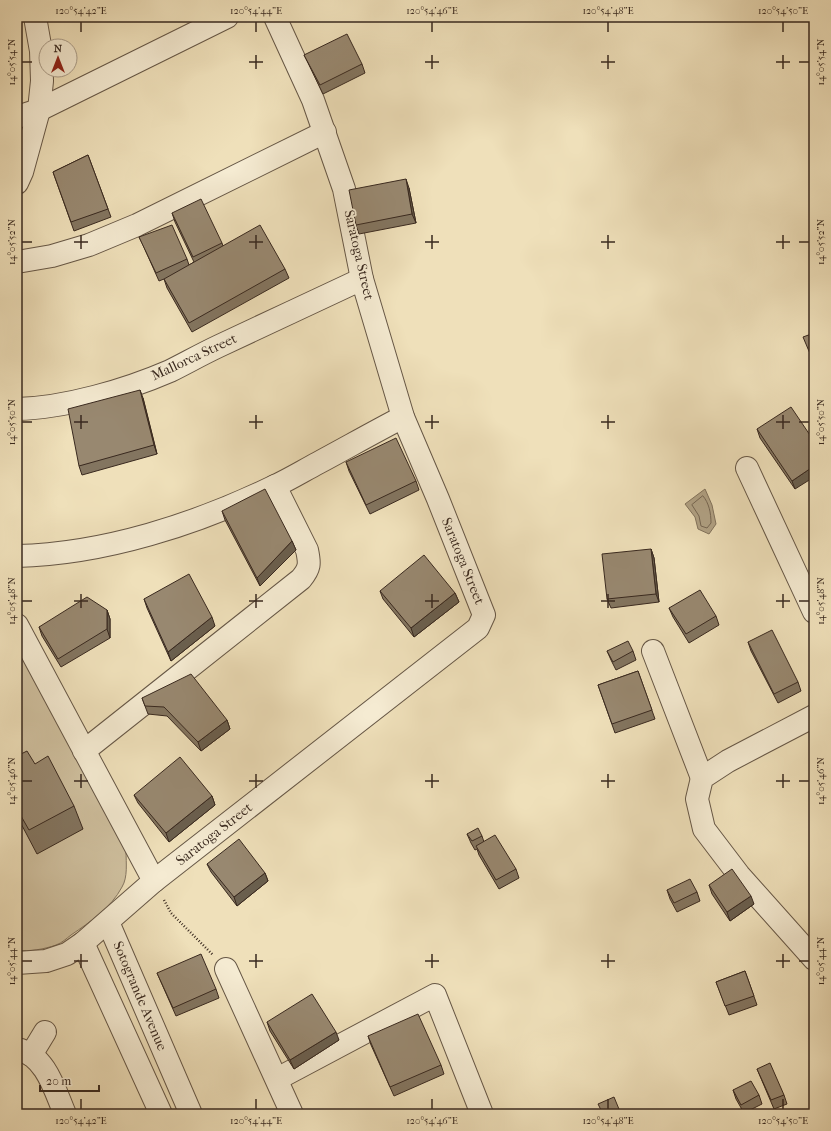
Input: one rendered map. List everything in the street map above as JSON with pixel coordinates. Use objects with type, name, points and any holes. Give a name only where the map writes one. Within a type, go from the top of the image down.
[{"type":"street","points":[[17,183],[22,172],[39,110],[42,81],[41,50],[35,17]]},
{"type":"street","points":[[17,117],[39,110],[227,17]]},
{"type":"street","name":"Saratoga Street","points":[[17,963],[46,961],[67,954],[83,943],[154,881],[478,628],[484,615],[480,601],[403,417],[362,279],[344,189],[313,100],[275,17]]},
{"type":"street","points":[[17,262],[52,256],[89,245],[137,225],[325,132]]},
{"type":"street","name":"Mallorca Street","points":[[17,409],[29,409],[74,402],[128,387],[170,371],[211,350],[362,279]]},
{"type":"street","points":[[17,556],[44,556],[116,543],[166,529],[226,507],[275,486],[403,417]]},
{"type":"street","points":[[747,468],[814,612]]},
{"type":"street","points":[[84,751],[301,579],[308,571],[310,562],[307,550],[275,486]]},
{"type":"street","points":[[17,625],[154,881]]},
{"type":"street","points":[[653,651],[702,778],[697,799],[704,829],[739,875],[814,960]]},
{"type":"street","points":[[702,778],[728,761],[814,716]]},
{"type":"street","name":"Sotogrande Avenue","points":[[108,922],[191,1114]]},
{"type":"street","name":"Sotogrande Avenue","points":[[83,943],[161,1114]]},
{"type":"street","points":[[226,969],[292,1114]]},
{"type":"street","points":[[277,1079],[435,995],[482,1114]]},
{"type":"street","points":[[45,1032],[24,1052],[40,1062],[52,1083],[65,1114]]},
{"type":"path","points":[[154,881],[171,913],[226,969]]},
{"type":"shaded area","points":[[17,647],[126,851],[124,883],[112,902],[93,920],[60,943],[47,948],[27,951],[17,950]]},
{"type":"water","points":[[705,489],[712,505],[716,524],[709,534],[698,529],[695,517],[685,504]]},
{"type":"building","points":[[347,34],[362,64],[320,85],[304,55]]},
{"type":"building","points":[[88,155],[108,209],[71,222],[53,172]]},
{"type":"building","points":[[406,179],[412,214],[356,225],[349,190]]},
{"type":"building","points":[[201,199],[222,243],[193,257],[172,213]]},
{"type":"building","points":[[172,225],[187,259],[156,273],[139,237]]},
{"type":"building","points":[[260,225],[285,269],[189,323],[164,279]]},
{"type":"building","points":[[814,333],[814,363],[803,337]]},
{"type":"building","points":[[140,390],[154,445],[79,466],[68,409]]},
{"type":"building","points":[[791,407],[814,441],[814,466],[792,481],[757,429]]},
{"type":"building","points":[[396,438],[416,481],[366,505],[346,462]]},
{"type":"building","points":[[265,489],[292,541],[257,578],[222,511]]},
{"type":"building","points":[[651,549],[656,594],[607,599],[602,554]]},
{"type":"building","points":[[424,555],[455,593],[411,628],[380,591]]},
{"type":"building","points":[[189,574],[212,617],[168,652],[144,599]]},
{"type":"building","points":[[700,590],[716,616],[686,634],[669,608]]},
{"type":"building","points":[[87,597],[107,610],[107,629],[58,659],[39,627]]},
{"type":"building","points":[[772,630],[798,682],[774,694],[748,642]]},
{"type":"building","points":[[628,641],[633,651],[613,662],[607,651]]},
{"type":"building","points":[[638,671],[652,710],[612,724],[598,685]]},
{"type":"building","points":[[191,674],[227,720],[198,742],[164,707],[145,706],[142,698]]},
{"type":"building","points":[[27,751],[35,764],[48,756],[74,806],[29,830],[17,809],[17,756]]},
{"type":"building","points":[[180,757],[212,796],[166,833],[134,795]]},
{"type":"building","points":[[478,828],[482,836],[472,841],[467,834]]},
{"type":"building","points":[[495,835],[516,869],[496,880],[476,846]]},
{"type":"building","points":[[239,839],[265,873],[234,897],[207,864]]},
{"type":"building","points":[[732,869],[751,896],[727,912],[709,885]]},
{"type":"building","points":[[690,879],[697,892],[674,903],[667,890]]},
{"type":"building","points":[[201,954],[216,989],[173,1008],[157,973]]},
{"type":"building","points":[[745,971],[754,996],[725,1006],[716,982]]},
{"type":"building","points":[[312,994],[336,1032],[290,1060],[267,1022]]},
{"type":"building","points":[[418,1014],[441,1065],[390,1087],[368,1036]]},
{"type":"building","points":[[770,1063],[784,1095],[771,1100],[757,1069]]},
{"type":"building","points":[[751,1081],[759,1095],[741,1105],[733,1090]]},
{"type":"building","points":[[614,1097],[621,1114],[603,1114],[598,1104]]},
{"type":"building","points":[[785,1111],[787,1114],[780,1114]]}]
